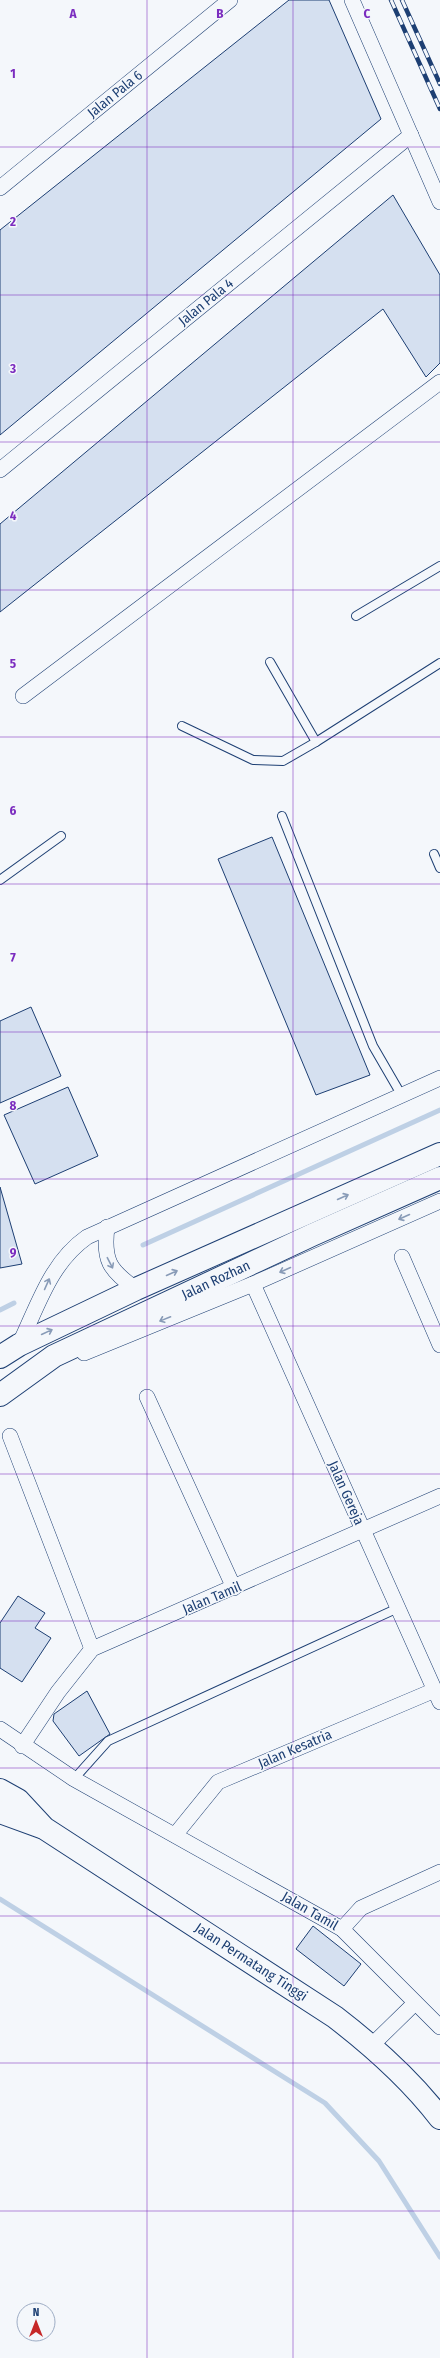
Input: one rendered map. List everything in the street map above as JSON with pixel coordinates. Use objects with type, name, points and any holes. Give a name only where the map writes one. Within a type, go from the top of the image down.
[{"type":"main road","name":"Jalan Rozhan","points":[[0,1357],[19,1345],[136,1289],[440,1154]]},
{"type":"main road","name":"Jalan Rozhan","points":[[5,1391],[54,1356],[312,1235],[440,1178]]},
{"type":"main road","name":"Jalan Permatang Tinggi","points":[[0,1790],[18,1800],[44,1828]]},
{"type":"main road","name":"Jalan Permatang Tinggi","points":[[0,1812],[44,1828],[335,2017],[372,2045],[422,2094],[440,2118]]},
{"type":"street","name":"Jalan Pala 6","points":[[0,188],[230,0]]},
{"type":"street","points":[[352,0],[440,202]]},
{"type":"street","name":"Jalan Pala 4","points":[[0,470],[411,135]]},
{"type":"street","points":[[23,696],[440,382]]},
{"type":"street","points":[[19,1345],[49,1280],[59,1263],[72,1247],[107,1227],[440,1078]]},
{"type":"street","points":[[5,1391],[112,1341],[253,1284],[440,1201]]},
{"type":"street","points":[[107,1227],[106,1256],[110,1267],[136,1289]]},
{"type":"street","points":[[402,1257],[440,1346]]},
{"type":"street","name":"Jalan Gereja","points":[[253,1284],[438,1696]]},
{"type":"street","points":[[147,1397],[234,1588]]},
{"type":"street","points":[[10,1436],[92,1649]]},
{"type":"street","name":"Jalan Tamil","points":[[22,1746],[58,1692],[92,1649],[234,1588],[440,1496]]},
{"type":"street","name":"Jalan Kesatria","points":[[175,1835],[218,1782],[438,1696]]},
{"type":"street","name":"Jalan Tamil","points":[[0,1729],[22,1746],[74,1779],[342,1929],[440,2027]]},
{"type":"street","points":[[342,1929],[361,1908],[440,1872]]},
{"type":"street","points":[[372,2045],[415,2003]]},
{"type":"lane","points":[[356,616],[440,566]]},
{"type":"lane","points":[[270,662],[316,742]]},
{"type":"lane","points":[[182,726],[253,760],[283,761],[316,742],[440,663]]},
{"type":"lane","points":[[282,816],[373,1046],[402,1096]]},
{"type":"lane","points":[[0,880],[61,836]]},
{"type":"lane","points":[[434,854],[440,868]]},
{"type":"lane","points":[[74,1779],[108,1741],[398,1608]]},
{"type":"building","points":[[289,0],[329,0],[381,119],[0,435],[0,230]]},
{"type":"building","points":[[393,195],[440,275],[440,363],[426,377],[383,309],[0,612],[0,524]]},
{"type":"building","points":[[272,837],[370,1075],[316,1095],[218,859]]},
{"type":"building","points":[[31,1007],[61,1076],[0,1103],[0,1021]]},
{"type":"building","points":[[68,1087],[98,1156],[35,1184],[4,1115]]},
{"type":"building","points":[[0,1187],[22,1264],[0,1268]]},
{"type":"building","points":[[18,1596],[45,1613],[35,1628],[51,1638],[22,1682],[0,1668],[0,1623]]},
{"type":"building","points":[[87,1691],[110,1734],[79,1756],[53,1721],[54,1714]]},
{"type":"building","points":[[313,1926],[361,1964],[344,1986],[296,1949]]},
{"type":"waterway","points":[[143,1245],[440,1110]]},
{"type":"waterway","points":[[0,1310],[14,1303]]},
{"type":"waterway","points":[[0,1899],[325,2103],[379,2161],[440,2257]]},
{"type":"railway","points":[[391,0],[440,109]]},
{"type":"railway","points":[[402,0],[440,84]]}]
